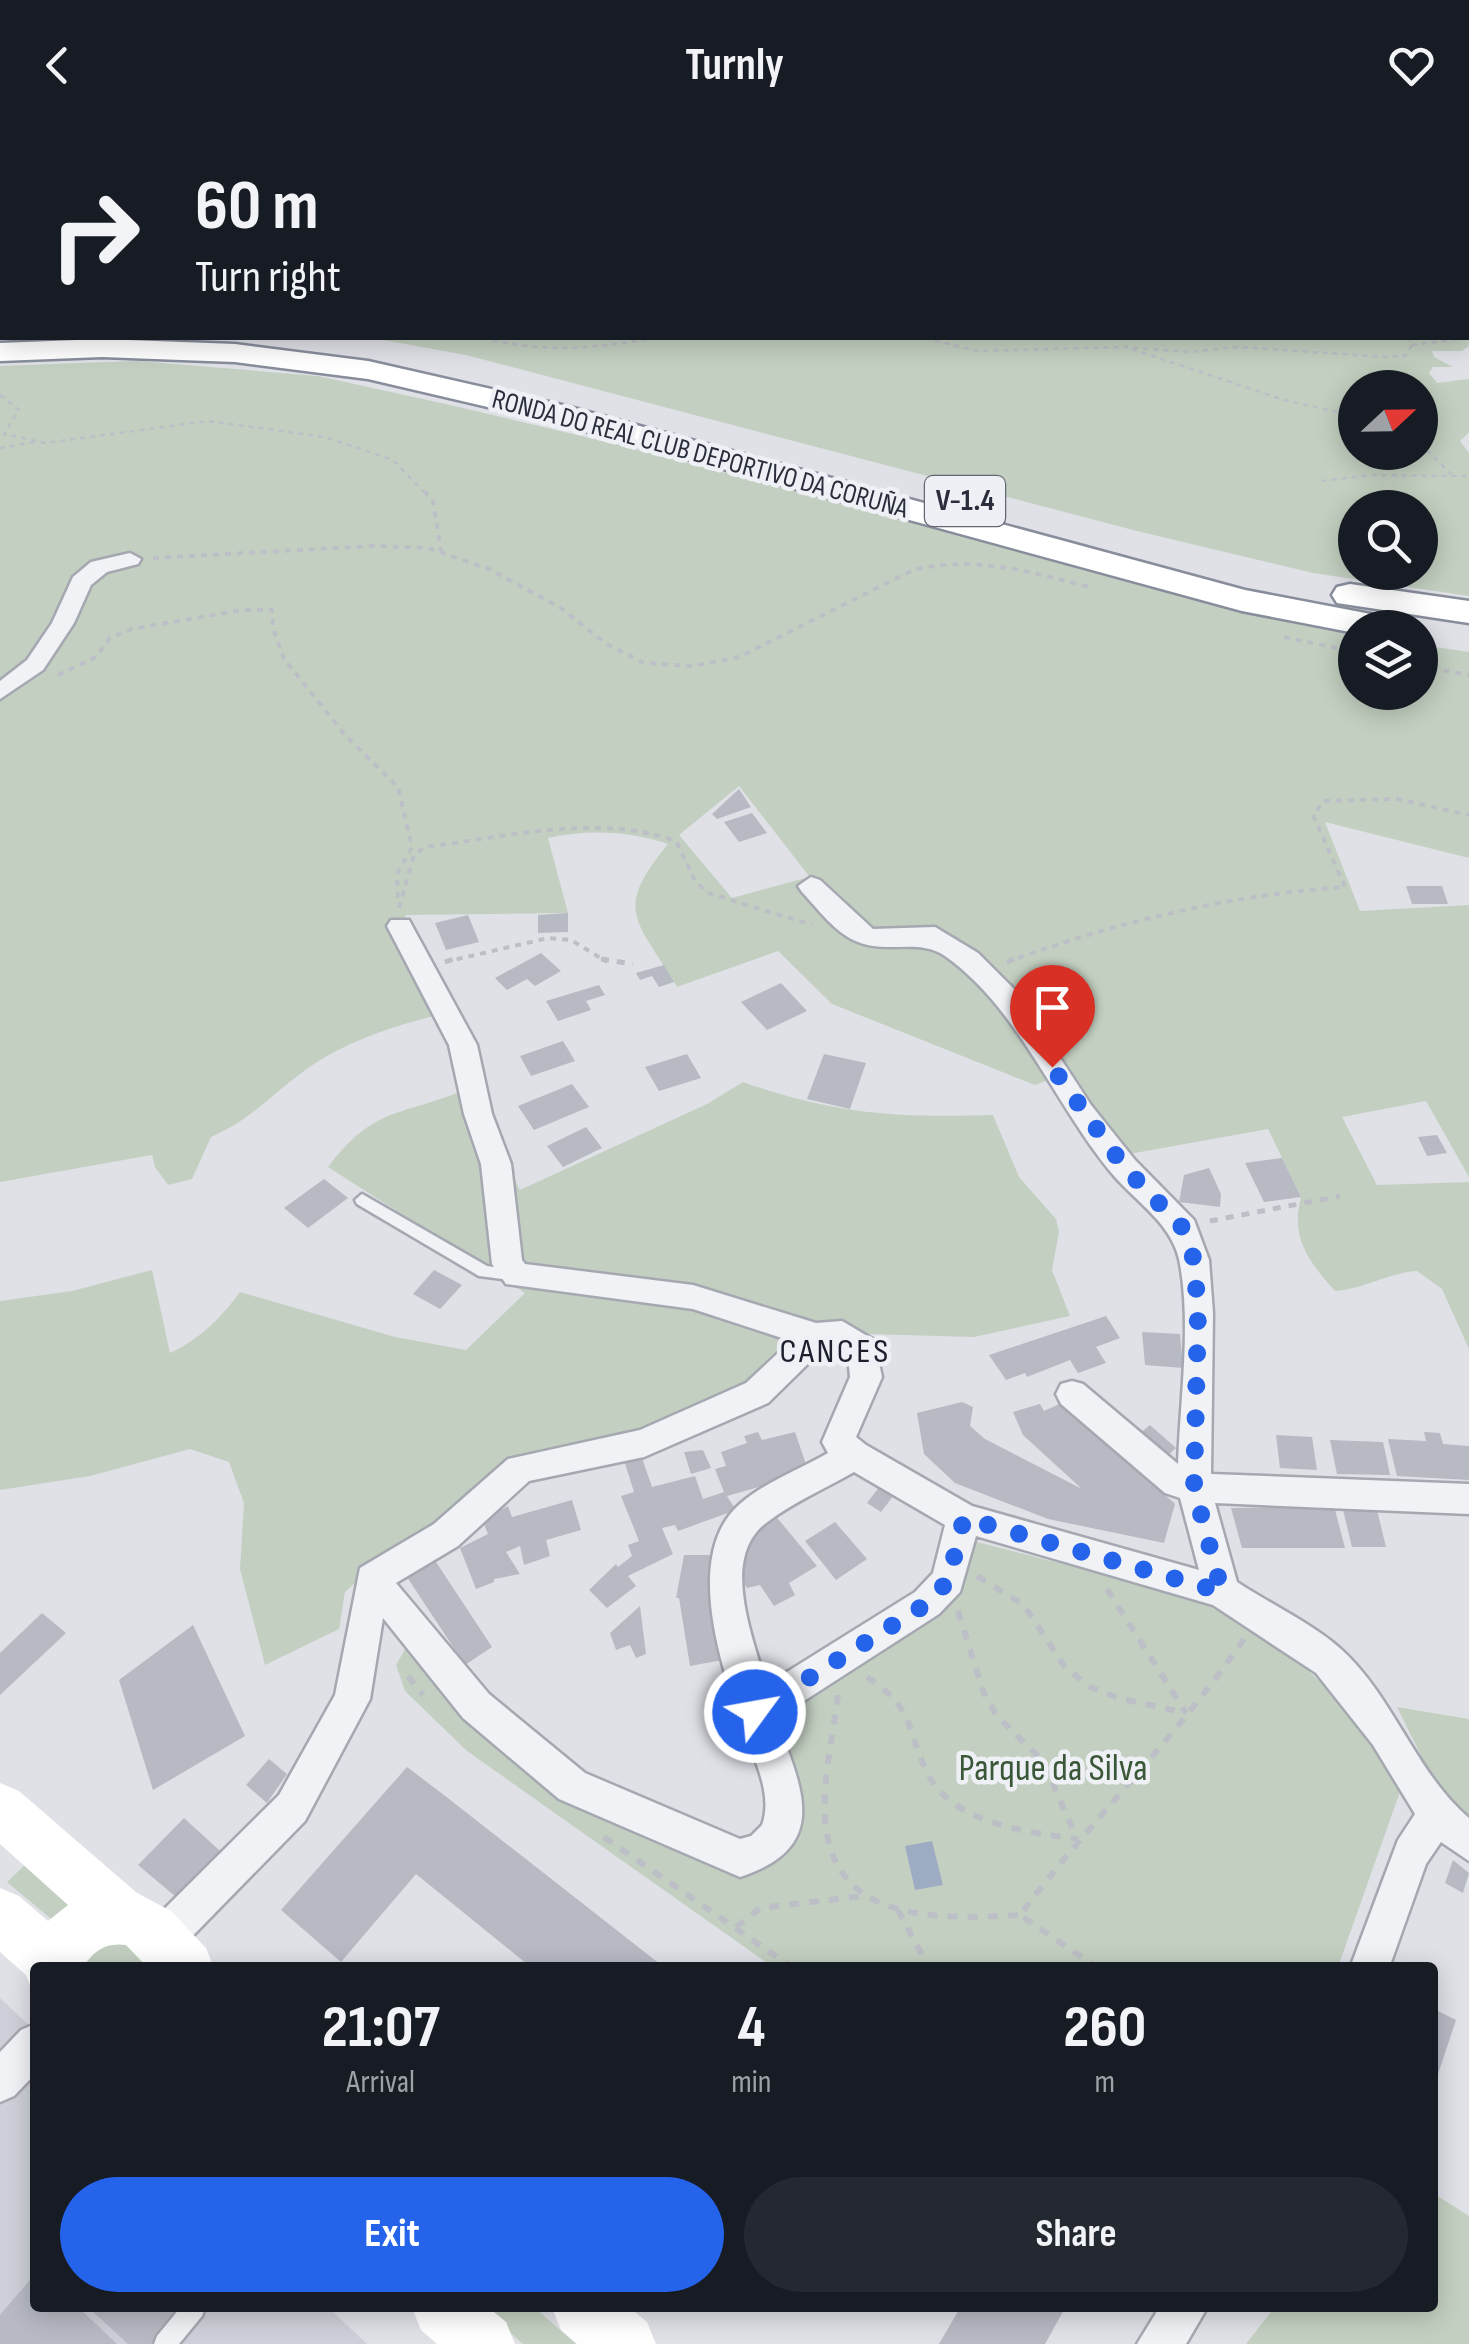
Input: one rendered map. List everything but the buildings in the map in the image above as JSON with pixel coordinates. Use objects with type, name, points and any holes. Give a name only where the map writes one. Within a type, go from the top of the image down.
[{"type":"highway","name":"RONDA DO REAL CLUB DEPORTIVO DA CORUÑA","points":[[267,340],[379,352],[464,370],[1244,575],[1392,604],[1469,612]]},
{"type":"highway","name":"RONDA DO REAL CLUB DEPORTIVO DA CORUÑA","points":[[0,352],[102,348],[234,353],[368,370],[555,413],[1242,600],[1338,618]]},
{"type":"highway","points":[[1438,635],[1469,640]]},
{"type":"main road","points":[[0,1808],[158,1948]]},
{"type":"main road","points":[[0,1915],[50,1962]]},
{"type":"main road","points":[[53,1962],[69,1938],[85,1925],[158,1948]]},
{"type":"main road","points":[[448,2312],[484,2344]]},
{"type":"main road","points":[[587,2312],[625,2344]]},
{"type":"street","points":[[1,692],[35,665],[63,622],[81,582],[100,567],[130,559]]},
{"type":"street","points":[[812,886],[862,937],[882,942],[935,936],[953,945],[1007,999],[1081,1112],[1125,1168],[1183,1228],[1194,1260],[1198,1312],[1194,1488],[1222,1592]]},
{"type":"street","points":[[400,916],[468,1060],[478,1114],[496,1164],[502,1246],[507,1264],[517,1275],[693,1297],[816,1336],[842,1334],[862,1348],[866,1377],[838,1442],[964,1518],[1222,1592],[1329,1661],[1386,1733],[1437,1815],[1469,1842]]},
{"type":"street","points":[[158,1948],[292,1808],[352,1698],[372,1579],[446,1535],[520,1469],[644,1444],[757,1393],[816,1336]]},
{"type":"street","points":[[1072,1394],[1177,1483],[1194,1488],[1469,1499]]},
{"type":"street","points":[[372,1579],[476,1706],[572,1786],[740,1858],[762,1850],[776,1837],[784,1816],[782,1783],[755,1712],[725,1595],[728,1551],[751,1514],[854,1454]]},
{"type":"street","points":[[755,1712],[928,1603],[950,1575],[964,1518]]},
{"type":"street","points":[[1371,1962],[1411,1852],[1437,1815]]},
{"type":"street","points":[[0,2082],[30,2049]]},
{"type":"street","points":[[1158,2344],[1182,2312]]},
{"type":"lane","points":[[362,1200],[484,1272],[517,1275]]},
{"type":"lane","points":[[165,2344],[191,2312]]},
{"type":"path","points":[[490,340],[524,349],[561,352],[640,340]]},
{"type":"path","points":[[934,340],[977,350],[1124,347],[1188,352],[1239,346],[1386,357],[1404,356],[1412,345],[1453,340]]},
{"type":"path","points":[[1410,340],[1412,345]]},
{"type":"path","points":[[1124,347],[1284,400],[1338,412]]},
{"type":"path","points":[[0,396],[18,410],[4,434],[38,442]]},
{"type":"path","points":[[0,448],[208,422],[326,437],[394,460],[433,501],[441,552]]},
{"type":"path","points":[[1438,460],[1454,476]]},
{"type":"path","points":[[1322,481],[1369,475],[1469,476]]},
{"type":"path","points":[[130,559],[374,546],[428,548],[490,569],[561,608],[605,643],[644,663],[692,666],[738,657],[913,570],[938,562],[990,562],[1100,589]]},
{"type":"path","points":[[1,692],[83,665],[96,657],[110,638],[132,629],[242,610],[272,610],[273,628],[284,659],[345,735],[398,787],[412,848],[398,865],[393,880],[400,916]]},
{"type":"path","points":[[1283,636],[1338,648]]},
{"type":"path","points":[[1438,670],[1469,676]]},
{"type":"path","points":[[980,972],[1123,926],[1206,906],[1284,889],[1345,886],[1314,815],[1324,801],[1364,794],[1469,815]]},
{"type":"path","points":[[400,916],[414,855],[426,847],[574,829],[645,830],[676,842],[695,882],[714,897],[784,914],[814,926]]},
{"type":"path","points":[[422,968],[547,938],[566,938],[608,964],[633,964]]},
{"type":"path","points":[[1183,1228],[1340,1196]]},
{"type":"path","points":[[950,1575],[1004,1589],[1024,1605],[1064,1666],[1090,1687],[1118,1698],[1186,1712]]},
{"type":"path","points":[[950,1575],[983,1691],[996,1714],[1043,1761],[1077,1839]]},
{"type":"path","points":[[1100,1575],[1186,1712]]},
{"type":"path","points":[[1020,1914],[1077,1839],[1218,1677],[1248,1632]]},
{"type":"path","points":[[1077,1839],[992,1821],[955,1802],[933,1784],[912,1726],[896,1703],[879,1684],[842,1658],[826,1835],[836,1867],[863,1896],[910,1914],[968,1918],[1020,1914],[1089,1962]]},
{"type":"path","points":[[736,1927],[760,1908],[863,1896]]},
{"type":"path","points":[[898,1910],[925,1962]]},
{"type":"shaded area","points":[[0,1998],[30,2026],[30,2312],[333,2312],[367,2344],[0,2344]]},
{"type":"green space","points":[[383,340],[1469,340],[1469,346],[1462,351],[1432,351],[1434,357],[1453,367],[1338,370],[1338,470],[1438,470],[1438,383],[1469,379],[1469,432],[1460,441],[1469,453],[1469,596],[1428,590],[1438,590],[1438,490],[1338,490],[1338,577],[1137,531],[466,355]]},
{"type":"green space","points":[[137,361],[318,376],[620,445],[1338,632],[1338,710],[1438,710],[1438,648],[1469,652],[1469,858],[1325,822],[1360,911],[1469,905],[1469,1177],[1426,1101],[1342,1117],[1377,1185],[1469,1182],[1469,1349],[1442,1289],[1417,1271],[1335,1291],[1304,1248],[1298,1225],[1301,1197],[1268,1129],[1124,1155],[1051,1079],[1035,1085],[832,1004],[778,951],[677,987],[636,916],[640,885],[668,844],[609,833],[548,838],[568,913],[406,915],[404,920],[468,1026],[500,1151],[520,1190],[707,1104],[743,1082],[807,1101],[866,1112],[993,1115],[1019,1177],[1056,1219],[1059,1232],[1052,1270],[1070,1316],[974,1337],[866,1334],[850,1326],[823,1322],[800,1345],[730,1397],[642,1431],[527,1458],[445,1520],[390,1551],[345,1592],[339,1629],[265,1665],[240,1569],[244,1503],[229,1462],[190,1449],[90,1476],[0,1490],[0,1301],[72,1291],[152,1270],[170,1353],[209,1327],[240,1292],[395,1337],[466,1350],[525,1293],[328,1167],[373,1123],[462,1091],[437,1015],[365,1038],[316,1063],[247,1117],[211,1137],[192,1179],[168,1185],[152,1155],[0,1182],[0,366]],"holes":[[[739,786],[809,877],[732,898],[679,835]]]},
{"type":"green space","name":"Parque da Silva","points":[[973,1541],[1216,1603],[1278,1641],[1360,1723],[1401,1789],[1340,1962],[766,1962],[467,1751],[405,1691],[396,1665],[408,1644],[543,1775],[770,1859],[772,1726],[783,1706],[840,1673]]},
{"type":"green space","points":[[1397,1707],[1469,1719],[1469,1827],[1433,1780]]},
{"type":"green space","points":[[29,1861],[81,1905],[62,1928],[7,1882]]},
{"type":"green space","points":[[112,1932],[147,1962],[74,1962]]},
{"type":"green space","points":[[1438,2196],[1469,2216],[1469,2344],[1246,2344],[1271,2312],[1438,2312]]},
{"type":"green space","points":[[487,2312],[540,2312],[576,2344],[523,2344]]},
{"type":"water","points":[[932,1841],[943,1885],[915,1890],[905,1846]]},
{"type":"district","name":"CANCES","points":[[835,1351]]},
{"type":"route","points":[[755,1712],[928,1603],[948,1581],[964,1518],[1222,1592],[1194,1488],[1198,1312],[1194,1260],[1183,1228],[1125,1168],[1052,1067]]}]
